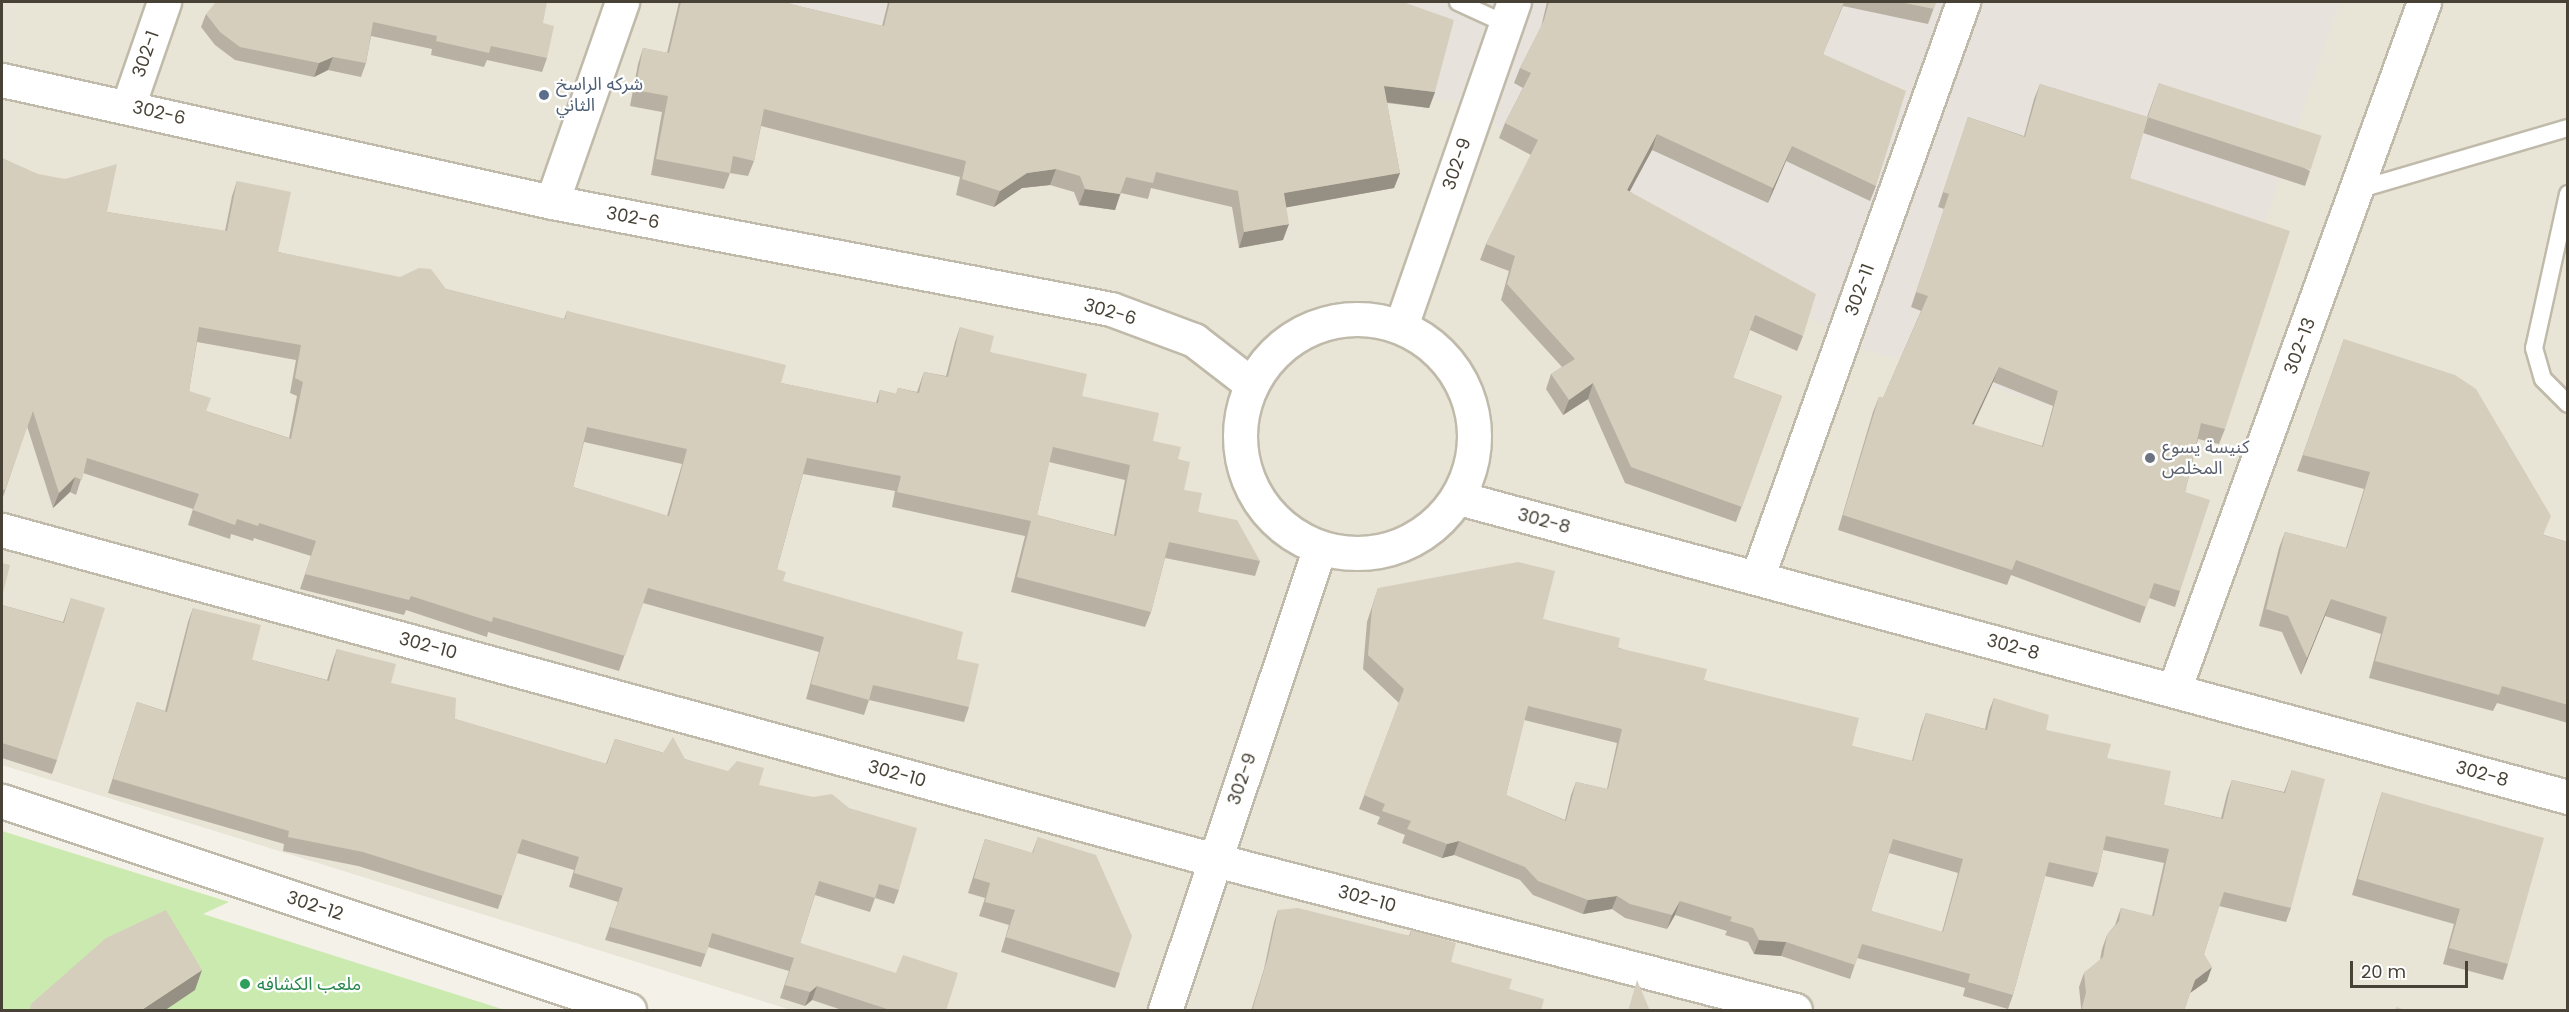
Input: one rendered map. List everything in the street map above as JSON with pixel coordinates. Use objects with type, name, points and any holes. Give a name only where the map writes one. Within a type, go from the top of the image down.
[{"type":"street","name":"302-1","points":[[128,106],[164,2]]},
{"type":"street","points":[[552,202],[622,2]]},
{"type":"street","name":"302-11","points":[[1757,578],[1963,2]]},
{"type":"street","name":"302-13","points":[[2175,690],[2424,2]]},
{"type":"street","name":"302-9","points":[[1401,326],[1510,13]]},
{"type":"street","name":"302-6","points":[[2,80],[128,106],[552,202],[1111,309],[1194,340],[1251,384]]},
{"type":"street","points":[[1366,318],[1401,326],[1436,347],[1465,389],[1474,418],[1474,460],[1459,498],[1433,528],[1398,548],[1359,554],[1320,548],[1284,529],[1258,499],[1242,462],[1240,422],[1251,384],[1271,355],[1309,329],[1331,320],[1366,318]]},
{"type":"street","name":"302-8","points":[[1459,498],[2568,797]]},
{"type":"street","name":"302-10","points":[[2,530],[1215,860],[1795,1011]]},
{"type":"street","name":"302-9","points":[[1164,1011],[1320,548]]},
{"type":"street","name":"302-12","points":[[2,801],[629,1011]]},
{"type":"lane","points":[[1458,2],[1510,13]]},
{"type":"lane","points":[[2357,190],[2568,128]]},
{"type":"lane","points":[[2568,194],[2534,348],[2543,379],[2568,404]]},
{"type":"shaded area","points":[[2,2],[2567,2],[2567,1010],[791,1010],[2,765]]},
{"type":"shaded area","points":[[719,2],[2340,2],[2189,446],[1862,349],[1456,102]]},
{"type":"green space","points":[[2,831],[229,902],[203,914],[505,1010],[2,1010]]},
{"type":"building","points":[[216,2],[547,2],[543,23],[554,26],[547,58],[491,46],[489,53],[436,41],[437,36],[373,22],[366,63],[333,57],[319,63],[240,47],[220,32],[206,14]]},
{"type":"building","points":[[681,2],[791,2],[790,4],[884,26],[890,2],[1403,2],[1454,20],[1435,92],[1384,86],[1400,173],[1284,193],[1289,224],[1244,232],[1238,191],[1156,172],[1153,183],[1126,177],[1120,194],[1085,189],[1080,176],[1056,169],[1027,173],[1000,191],[962,179],[966,161],[764,109],[754,161],[733,156],[730,173],[656,159],[668,96],[635,90],[643,48],[669,53]]},
{"type":"building","points":[[1549,2],[1844,2],[1823,54],[1906,91],[1876,186],[1792,146],[1773,188],[1657,134],[1627,190],[1816,294],[1803,336],[1755,315],[1733,378],[1782,396],[1742,507],[1631,467],[1593,383],[1569,400],[1551,374],[1575,359],[1507,284],[1515,256],[1486,244],[1538,140],[1505,123],[1531,73],[1520,68],[1544,20]]},
{"type":"building","points":[[1900,2],[1936,2],[1934,9]]},
{"type":"building","points":[[2159,83],[2322,136],[2311,170],[2148,117]]},
{"type":"building","points":[[2040,84],[2148,117],[2130,178],[2290,231],[2225,429],[2201,423],[2185,492],[2210,500],[2180,591],[2154,583],[2146,607],[2016,560],[2012,570],[1843,515],[1879,397],[1883,398],[1928,296],[1916,292],[1949,194],[1943,192],[1968,117],[2025,137]],"holes":[[[1999,367],[2058,391],[2043,447],[1972,424]]]},
{"type":"building","points":[[2,158],[38,174],[65,179],[117,164],[107,212],[227,231],[237,181],[291,192],[278,252],[400,277],[419,268],[431,269],[446,289],[565,319],[567,311],[786,365],[781,383],[878,403],[880,390],[896,394],[898,388],[919,393],[924,372],[948,377],[960,327],[994,336],[990,352],[1087,374],[1082,396],[1159,413],[1153,441],[1181,447],[1178,459],[1190,462],[1184,490],[1202,493],[1198,512],[1237,520],[1260,561],[1169,542],[1151,612],[1017,577],[1031,521],[897,492],[901,476],[807,458],[777,569],[786,572],[783,581],[963,632],[957,659],[979,664],[969,707],[873,685],[869,700],[811,684],[824,637],[648,588],[625,656],[493,617],[492,622],[411,596],[409,600],[305,574],[316,541],[259,523],[258,526],[237,519],[235,525],[193,510],[199,494],[87,458],[82,480],[75,477],[59,493],[33,411],[5,490],[2,489]],"holes":[[[199,327],[301,345],[295,378],[303,382],[291,439],[206,411],[211,398],[189,391]],[[587,427],[687,449],[669,516],[573,487]],[[1053,447],[1130,465],[1116,536],[1037,515]]]},
{"type":"building","points":[[2344,339],[2455,375],[2476,389],[2551,516],[2543,535],[2568,542],[2568,705],[2502,686],[2499,695],[2375,661],[2387,617],[2331,599],[2307,658],[2288,616],[2266,609],[2285,532],[2347,548],[2370,472],[2303,455]]},
{"type":"building","points":[[1518,562],[1555,571],[1543,619],[1620,638],[1618,648],[1707,669],[1704,680],[1859,718],[1852,746],[1913,761],[1926,713],[1987,730],[1994,698],[2049,715],[2046,730],[2111,744],[2107,758],[2171,771],[2164,805],[2223,819],[2232,780],[2285,793],[2292,770],[2325,779],[2291,908],[2224,892],[2204,954],[2212,967],[2195,980],[2184,1011],[2081,1011],[2086,993],[2084,973],[2103,957],[2107,935],[2119,921],[2121,908],[2154,916],[2169,849],[2106,836],[2098,873],[2049,862],[2013,995],[1968,982],[1970,974],[1862,944],[1855,965],[1786,942],[1759,940],[1753,928],[1730,921],[1732,917],[1680,901],[1672,915],[1630,904],[1617,896],[1588,900],[1538,881],[1525,867],[1459,841],[1447,844],[1407,829],[1411,821],[1382,811],[1385,804],[1364,795],[1404,689],[1368,655],[1372,608],[1378,588]],"holes":[[[1528,706],[1622,729],[1608,789],[1576,782],[1566,821],[1506,795]],[[1893,839],[1963,859],[1943,932],[1871,911]]]},
{"type":"building","points":[[2,563],[10,565],[2,597]]},
{"type":"building","points":[[71,598],[105,608],[57,760],[2,743],[2,605],[64,623]]},
{"type":"building","points":[[193,608],[261,625],[252,660],[329,681],[337,649],[396,664],[391,683],[456,698],[455,719],[607,764],[615,739],[663,753],[673,737],[685,759],[728,771],[737,761],[764,768],[759,785],[813,797],[832,794],[849,808],[917,828],[899,890],[879,884],[875,898],[819,881],[800,943],[896,973],[903,955],[958,973],[946,1011],[893,1011],[817,986],[810,992],[785,985],[794,958],[712,933],[706,954],[610,927],[623,888],[574,873],[579,857],[522,839],[503,896],[363,852],[288,837],[289,831],[113,779],[137,702],[167,712]]},
{"type":"building","points":[[2382,792],[2544,838],[2508,964],[2449,948],[2460,909],[2358,879]]},
{"type":"building","points":[[1038,837],[1096,855],[1132,936],[1120,973],[1006,937],[1015,910],[985,902],[990,883],[974,878],[985,839],[1033,853]]},
{"type":"building","points":[[1298,908],[1410,936],[1411,930],[1456,943],[1451,962],[1512,979],[1509,989],[1544,999],[1541,1011],[1252,1011],[1268,957],[1278,910]]},
{"type":"building","points":[[166,910],[202,970],[140,1011],[29,1011],[31,1004],[106,938]]},
{"type":"building","points":[[1637,980],[1650,1011],[1628,1011]]},
{"type":"building","points":[[2396,1007],[2409,1011],[2395,1011]]},
{"type":"place","name":"شركه الراسخ الثاني","points":[[544,95]]},
{"type":"place","name":"كنيسة يسوع المخلص","points":[[2150,458]]},
{"type":"place","name":"ملعب الكشافه","points":[[245,984]]}]
